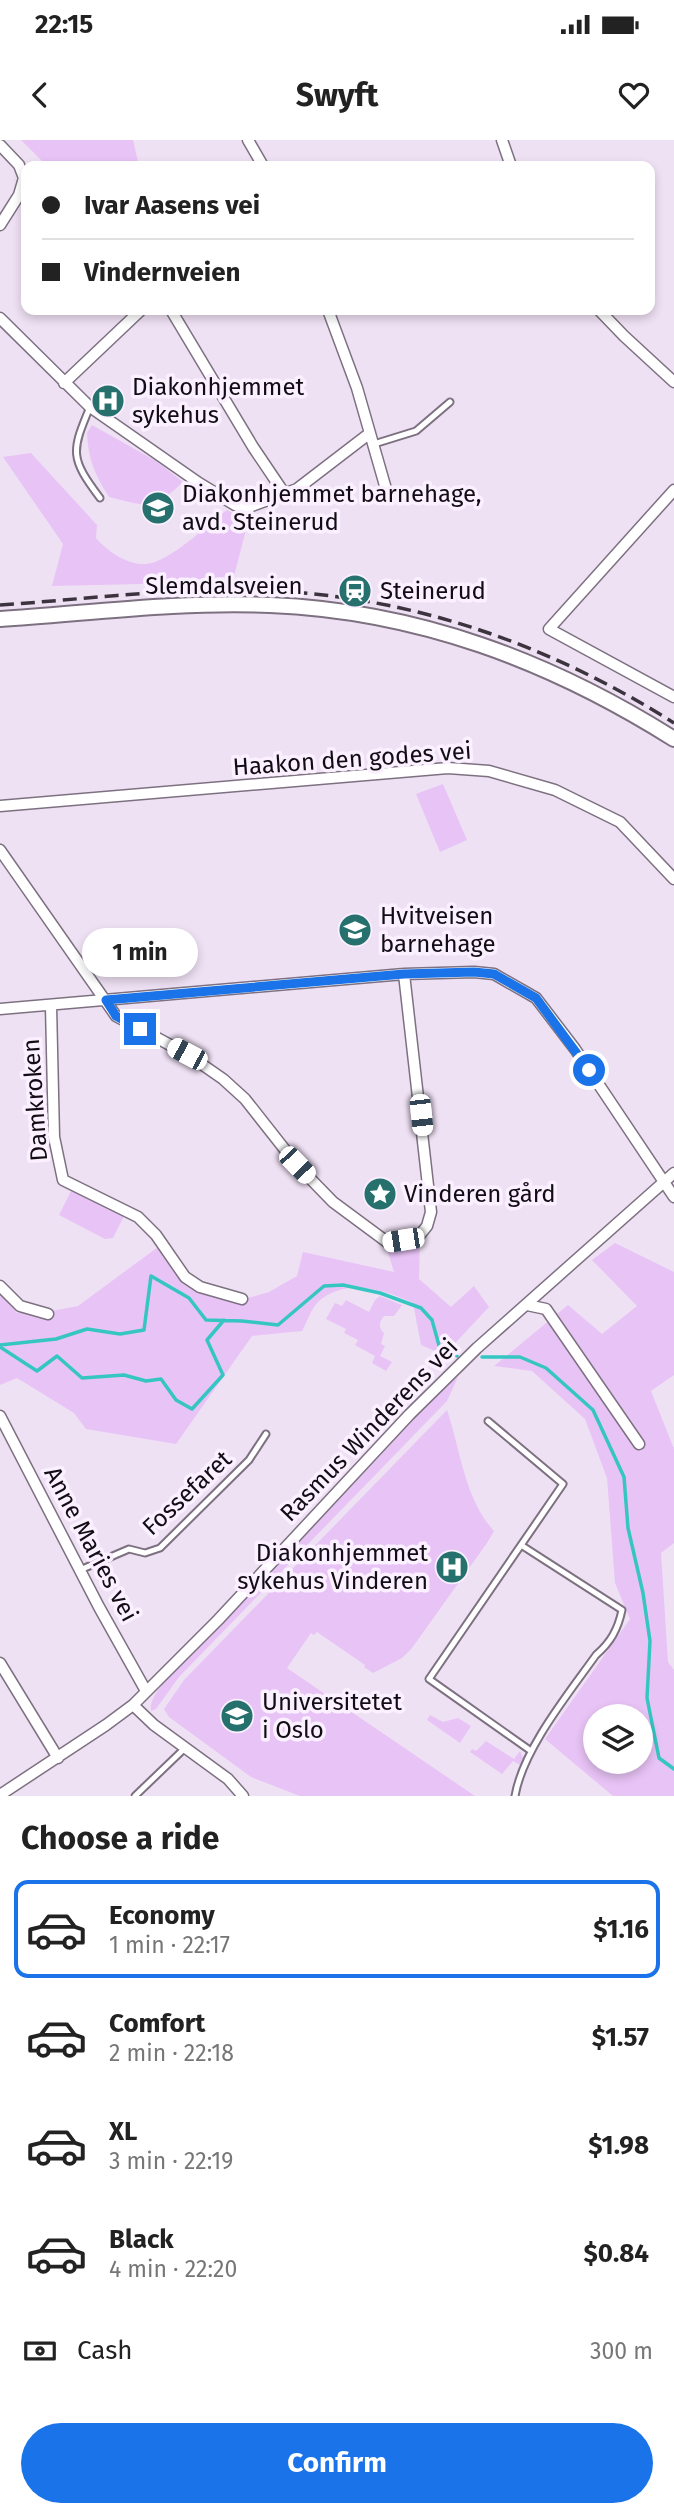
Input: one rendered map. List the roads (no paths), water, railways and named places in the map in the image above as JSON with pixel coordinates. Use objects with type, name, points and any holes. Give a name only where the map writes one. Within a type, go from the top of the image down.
[{"type":"main road","name":"Slemdalsveien","points":[[0,619],[173,607],[248,605],[297,607],[390,620],[465,638],[523,659],[581,687],[674,739]]},
{"type":"street","points":[[248,140],[260,161]]},
{"type":"street","points":[[502,140],[509,161]]},
{"type":"street","points":[[0,145],[21,169]]},
{"type":"street","points":[[0,225],[21,189]]},
{"type":"street","points":[[64,383],[136,315]]},
{"type":"street","points":[[174,315],[284,494]]},
{"type":"street","points":[[330,315],[349,365],[388,496]]},
{"type":"street","points":[[604,315],[674,382]]},
{"type":"street","points":[[0,318],[90,407],[228,502],[249,507],[284,494],[308,481],[370,433]]},
{"type":"street","points":[[674,489],[549,629],[674,697]]},
{"type":"street","name":"Haakon den godes vei","points":[[0,806],[448,768],[489,771],[555,790],[620,822],[674,879]]},
{"type":"street","points":[[0,850],[116,1016],[187,1054],[223,1079],[245,1099],[297,1165],[332,1202],[387,1242],[419,1237],[427,1226],[431,1212],[404,974]]},
{"type":"street","points":[[0,1009],[404,974],[494,974],[536,998],[575,1049],[674,1197]]},
{"type":"street","name":"Damkroken","points":[[51,1006],[54,1137],[63,1180],[138,1217],[156,1235],[185,1277],[200,1287],[242,1299]]},
{"type":"street","name":"Rasmus Winderens vei","points":[[0,1796],[133,1704],[218,1620],[409,1415],[466,1359],[674,1173]]},
{"type":"street","points":[[0,1286],[20,1306],[48,1314]]},
{"type":"street","points":[[527,1306],[546,1309],[639,1444]]},
{"type":"street","name":"Anne Maries vei","points":[[0,1416],[146,1691]]},
{"type":"street","points":[[0,1663],[58,1758]]},
{"type":"street","points":[[133,1704],[154,1725],[228,1779],[243,1796]]},
{"type":"lane","points":[[374,444],[416,431],[450,402]]},
{"type":"lane","points":[[90,407],[78,435],[77,462],[100,498]]},
{"type":"lane","points":[[488,1421],[563,1484],[429,1679],[531,1751]]},
{"type":"lane","name":"Fossefaret","points":[[80,1570],[129,1549],[145,1553],[160,1548],[249,1460],[266,1434]]},
{"type":"lane","points":[[515,1796],[531,1751],[596,1654],[610,1643],[619,1623],[621,1610],[521,1545]]},
{"type":"lane","points":[[135,1796],[185,1748]]},
{"type":"waterway","points":[[0,1345],[56,1339],[87,1329],[120,1334],[144,1330],[151,1276],[189,1298],[206,1320],[278,1325],[324,1286],[343,1285],[380,1293],[421,1308],[432,1320],[440,1349],[457,1356]]},
{"type":"waterway","points":[[0,1347],[37,1371],[57,1356],[82,1378],[124,1375],[146,1381],[161,1379],[176,1400],[192,1409],[223,1375],[207,1340],[224,1320]]},
{"type":"waterway","points":[[482,1357],[520,1357],[546,1368],[593,1410],[624,1477],[628,1528],[643,1593],[650,1641],[647,1698],[659,1758],[674,1769]]},
{"type":"railway","points":[[0,605],[206,590],[275,591],[381,604],[483,631],[533,650],[581,671],[674,723]]},
{"type":"place","name":"Diakonhjemmet sykehus","points":[[108,401]]},
{"type":"place","name":"Diakonhjemmet barnehage, avd. Steinerud","points":[[158,508]]},
{"type":"place","name":"Steinerud","points":[[355,591]]},
{"type":"place","name":"Hvitveisen barnehage","points":[[355,930]]},
{"type":"place","name":"Vinderen gård","points":[[380,1194]]},
{"type":"place","name":"Diakonhjemmet sykehus Vinderen","points":[[452,1567]]},
{"type":"place","name":"Universitetet i Oslo","points":[[237,1716]]}]
